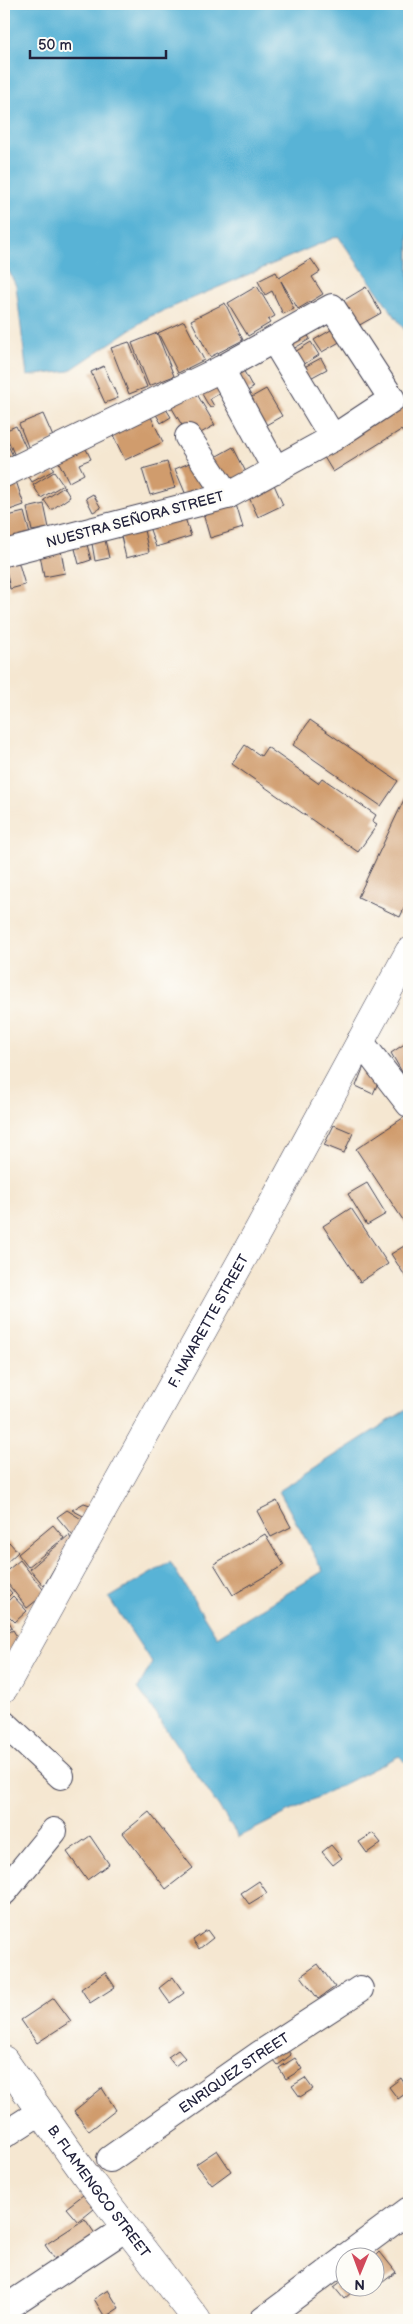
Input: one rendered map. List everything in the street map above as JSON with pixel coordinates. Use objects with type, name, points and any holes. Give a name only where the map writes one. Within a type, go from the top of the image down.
[{"type":"main road","name":"F. NAVARETTE STREET","points":[[4,1688],[259,1229],[409,952]]},
{"type":"main road","name":"B. FLAMENGCO STREET","points":[[4,2060],[40,2112],[97,2169],[126,2228],[197,2320]]},
{"type":"street","name":"NUESTRA SEÑORA STREET","points":[[4,553],[227,496],[333,438],[392,400],[332,308],[274,340]]},
{"type":"street","points":[[4,474],[221,369],[274,340],[333,438]]},
{"type":"street","points":[[221,369],[276,470]]},
{"type":"street","points":[[188,438],[227,496]]},
{"type":"street","points":[[360,1041],[409,1104]]},
{"type":"street","points":[[4,1723],[61,1776]]},
{"type":"street","points":[[4,1892],[54,1831]]},
{"type":"street","name":"ENRIQUEZ STREET","points":[[97,2169],[260,2054],[360,1990]]},
{"type":"street","points":[[4,2135],[40,2112]]},
{"type":"street","points":[[361,2246],[409,2210]]},
{"type":"street","points":[[4,2309],[126,2228]]},
{"type":"street","points":[[263,2320],[336,2265]]},
{"type":"water","points":[[4,4],[409,4],[409,336],[338,236],[149,317],[69,371],[27,376],[16,286],[4,261]]},
{"type":"water","points":[[409,1408],[409,1765],[399,1756],[239,1837],[138,1688],[152,1663],[109,1598],[170,1562],[217,1637],[323,1571],[279,1491]]},
{"type":"building","points":[[311,259],[320,272],[312,277],[323,294],[298,309],[281,281],[294,309],[283,314],[272,291],[265,295],[258,281],[276,272],[279,278]]},
{"type":"building","points":[[257,286],[275,316],[268,320],[270,323],[248,336],[228,303]]},
{"type":"building","points":[[366,287],[381,313],[356,327],[341,302]]},
{"type":"building","points":[[225,303],[243,340],[210,357],[191,320]]},
{"type":"building","points":[[184,321],[204,360],[178,373],[158,333]]},
{"type":"building","points":[[303,327],[310,339],[288,352],[281,340]]},
{"type":"building","points":[[336,327],[343,340],[322,352],[314,340]]},
{"type":"building","points":[[157,333],[174,376],[149,386],[132,343]]},
{"type":"building","points":[[129,342],[147,387],[129,394],[111,348]]},
{"type":"building","points":[[311,342],[319,355],[298,368],[290,355]]},
{"type":"building","points":[[321,358],[327,369],[303,382],[297,371]]},
{"type":"building","points":[[239,362],[253,388],[238,396],[224,370]]},
{"type":"building","points":[[104,366],[118,398],[105,403],[91,372]]},
{"type":"building","points":[[216,376],[224,391],[210,399],[214,406],[210,408],[198,387]]},
{"type":"building","points":[[194,389],[215,425],[190,439],[169,403]]},
{"type":"building","points":[[266,389],[282,416],[259,429],[243,402]]},
{"type":"building","points":[[408,398],[409,433],[405,435],[401,430],[333,472],[321,452]]},
{"type":"building","points":[[163,404],[171,417],[161,423],[153,409]]},
{"type":"building","points":[[43,414],[54,439],[29,449],[19,424]]},
{"type":"building","points":[[150,415],[163,442],[125,460],[112,433]]},
{"type":"building","points":[[16,426],[27,450],[15,456],[4,431]]},
{"type":"building","points":[[4,437],[15,460],[4,465]]},
{"type":"building","points":[[83,443],[91,459],[79,464],[84,474],[69,482],[56,457]]},
{"type":"building","points":[[233,447],[248,476],[234,483],[231,477],[222,482],[210,460]]},
{"type":"building","points":[[47,457],[54,470],[32,482],[25,470]]},
{"type":"building","points":[[197,460],[209,485],[186,495],[175,469]]},
{"type":"building","points":[[167,462],[175,488],[150,495],[142,469]]},
{"type":"building","points":[[54,472],[63,485],[41,498],[33,485]]},
{"type":"building","points":[[15,478],[24,505],[4,512],[4,482]]},
{"type":"building","points":[[272,480],[283,505],[258,517],[247,493]]},
{"type":"building","points":[[64,487],[70,497],[51,510],[44,500]]},
{"type":"building","points":[[93,494],[101,508],[93,512],[86,498]]},
{"type":"building","points":[[235,501],[243,528],[210,538],[202,510]]},
{"type":"building","points":[[44,504],[49,528],[32,531],[27,508]]},
{"type":"building","points":[[24,512],[30,534],[6,541],[4,517]]},
{"type":"building","points":[[183,512],[191,536],[156,547],[148,524]]},
{"type":"building","points":[[143,526],[149,552],[126,558],[120,532]]},
{"type":"building","points":[[104,535],[109,558],[95,561],[91,538]]},
{"type":"building","points":[[85,537],[91,560],[79,564],[73,541]]},
{"type":"building","points":[[60,545],[65,573],[44,577],[39,549]]},
{"type":"building","points":[[17,557],[25,585],[10,589],[4,561]]},
{"type":"building","points":[[310,720],[398,781],[381,806],[293,745]]},
{"type":"building","points":[[245,745],[261,756],[267,747],[318,783],[322,778],[376,815],[372,822],[377,825],[358,852],[232,764]]},
{"type":"building","points":[[409,789],[409,898],[400,917],[358,897]]},
{"type":"building","points":[[409,1041],[409,1084],[391,1053]]},
{"type":"building","points":[[364,1066],[382,1074],[373,1094],[356,1086]]},
{"type":"building","points":[[409,1114],[409,1229],[356,1149]]},
{"type":"building","points":[[334,1125],[353,1133],[344,1153],[324,1145]]},
{"type":"building","points":[[367,1183],[386,1214],[367,1225],[348,1194]]},
{"type":"building","points":[[351,1208],[388,1264],[360,1282],[323,1226]]},
{"type":"building","points":[[409,1243],[409,1282],[391,1254]]},
{"type":"building","points":[[277,1501],[291,1527],[271,1537],[257,1511]]},
{"type":"building","points":[[84,1503],[90,1505],[85,1517],[72,1510]]},
{"type":"building","points":[[67,1510],[83,1520],[73,1536],[57,1517]]},
{"type":"building","points":[[53,1525],[64,1538],[28,1567],[18,1554]]},
{"type":"building","points":[[265,1534],[284,1565],[233,1595],[214,1564]]},
{"type":"building","points":[[69,1535],[71,1539],[44,1586],[30,1569]]},
{"type":"building","points":[[9,1542],[18,1552],[4,1565],[4,1546]]},
{"type":"building","points":[[20,1560],[46,1593],[27,1608],[4,1579],[4,1573]]},
{"type":"building","points":[[4,1584],[12,1593],[4,1601]]},
{"type":"building","points":[[13,1596],[27,1611],[15,1622],[4,1611],[4,1605]]},
{"type":"building","points":[[4,1613],[12,1627],[4,1632]]},
{"type":"building","points":[[13,1630],[21,1643],[7,1651],[4,1645],[4,1635]]},
{"type":"building","points":[[149,1812],[193,1868],[166,1889],[123,1833]]},
{"type":"building","points":[[373,1833],[381,1843],[367,1853],[359,1842]]},
{"type":"building","points":[[90,1836],[109,1864],[87,1880],[67,1852]]},
{"type":"building","points":[[331,1845],[342,1858],[333,1865],[322,1852]]},
{"type":"building","points":[[259,1881],[267,1893],[249,1904],[241,1893]]},
{"type":"building","points":[[207,1930],[213,1938],[199,1949],[193,1940]]},
{"type":"building","points":[[318,1964],[335,1987],[318,1999],[301,1976]]},
{"type":"building","points":[[105,1972],[115,1987],[90,2003],[81,1989]]},
{"type":"building","points":[[173,1977],[184,1993],[170,2003],[159,1988]]},
{"type":"building","points":[[54,1998],[71,2021],[37,2043],[21,2020]]},
{"type":"building","points":[[283,2044],[291,2055],[278,2065],[269,2054]]},
{"type":"building","points":[[178,2050],[185,2058],[175,2066],[168,2057]]},
{"type":"building","points":[[295,2058],[302,2069],[286,2079],[279,2068]]},
{"type":"building","points":[[305,2078],[313,2089],[300,2097],[292,2086]]},
{"type":"building","points":[[401,2078],[409,2091],[398,2099],[389,2087]]},
{"type":"building","points":[[102,2088],[116,2110],[89,2131],[74,2111]]},
{"type":"building","points":[[217,2150],[231,2171],[212,2185],[196,2164]]},
{"type":"building","points":[[83,2195],[94,2209],[78,2222],[66,2208]]},
{"type":"building","points":[[85,2219],[100,2241],[61,2268],[45,2245]]},
{"type":"building","points":[[386,2260],[396,2272],[386,2280]]},
{"type":"building","points":[[108,2290],[119,2308],[105,2317],[94,2299]]}]
